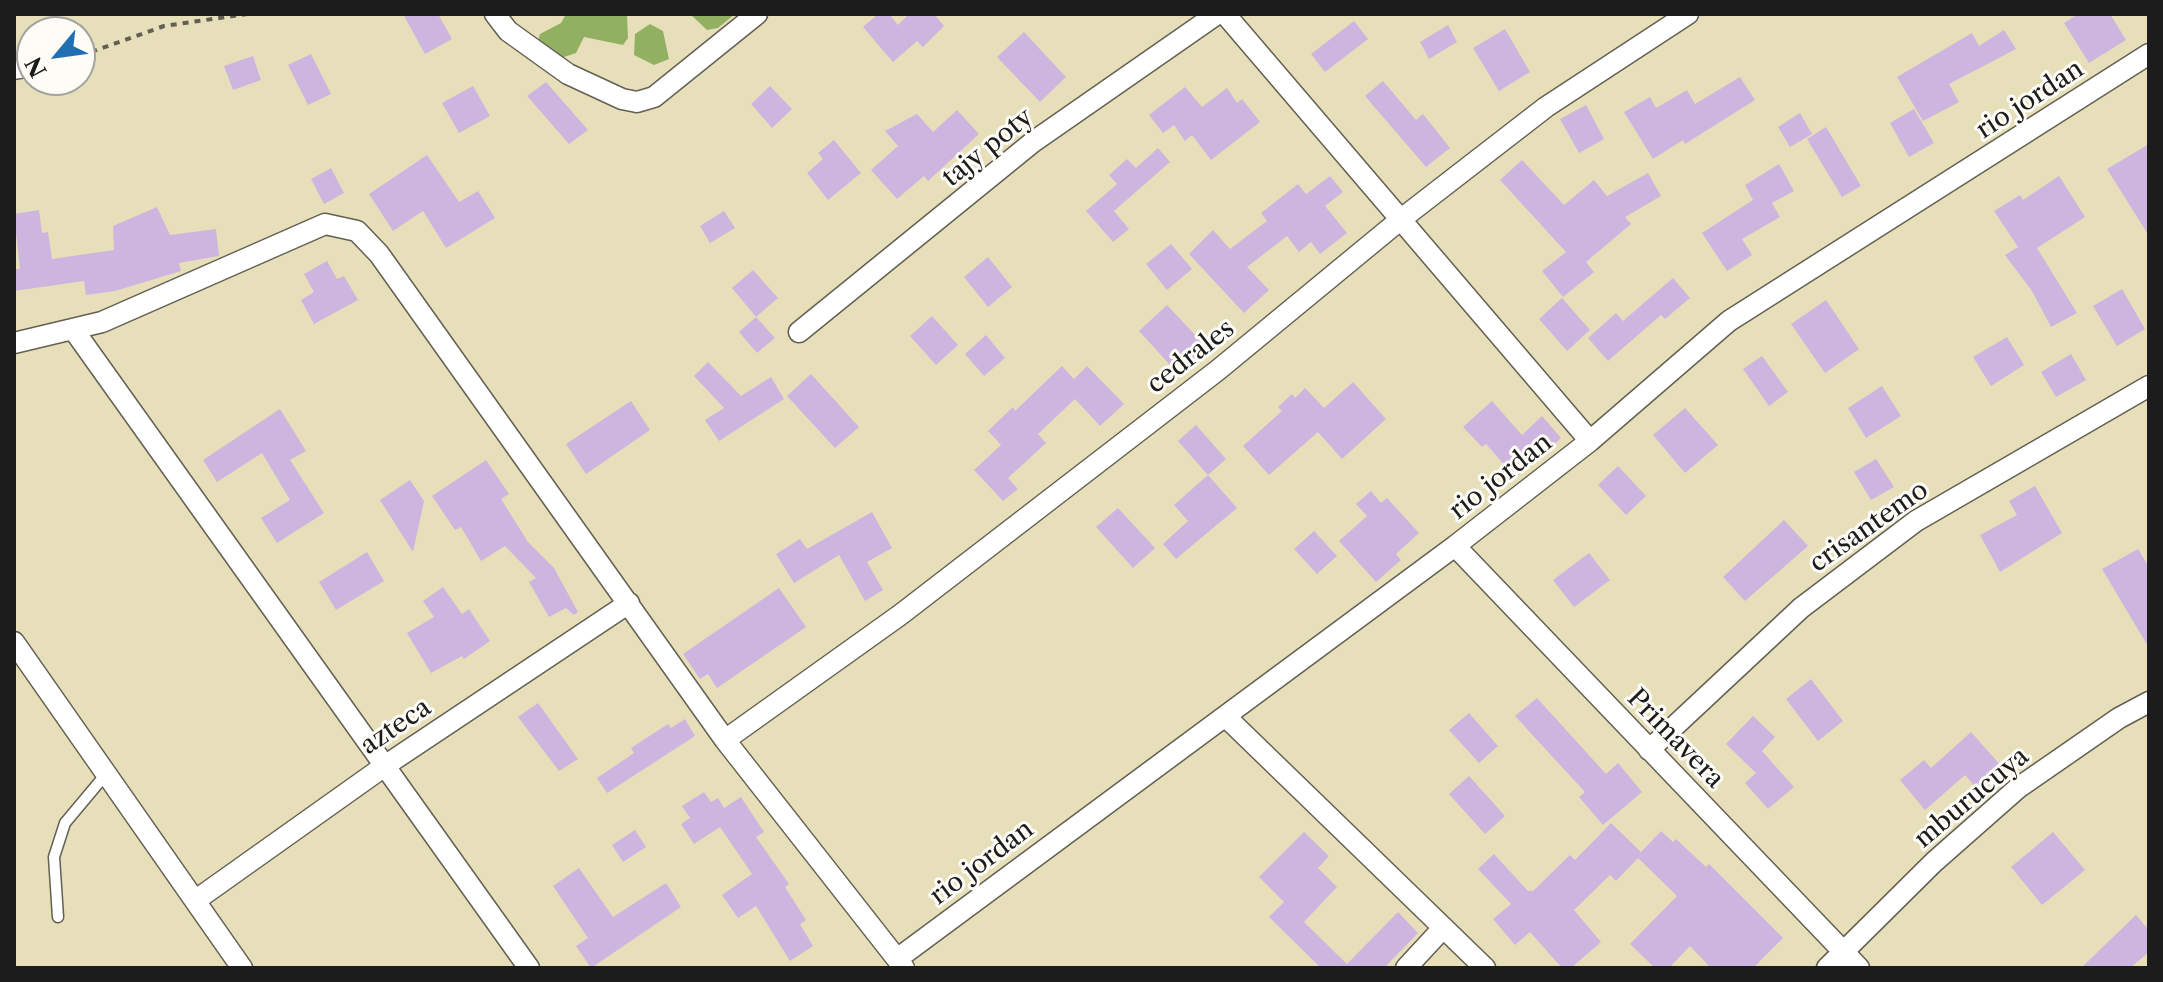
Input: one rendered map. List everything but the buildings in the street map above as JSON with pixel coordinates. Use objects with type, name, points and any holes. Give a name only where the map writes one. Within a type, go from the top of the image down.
[{"type":"street","points":[[495,14],[508,31],[568,74],[622,99],[637,102],[654,97],[757,14]]},
{"type":"street","name":"tajy poty","points":[[799,332],[1033,142],[1217,14]]},
{"type":"street","points":[[1225,14],[1590,441]]},
{"type":"street","name":"cedrales","points":[[725,740],[900,615],[1218,370],[1400,220],[1546,107],[1688,14]]},
{"type":"street","name":"rio jordan","points":[[901,964],[1145,773],[1226,717],[1455,546],[1590,441],[1729,321],[2149,54]]},
{"type":"street","points":[[14,343],[73,329],[144,304],[325,224],[357,231],[379,254],[725,740],[901,964]]},
{"type":"street","points":[[73,329],[529,968]]},
{"type":"street","name":"crisantemo","points":[[1649,750],[1801,608],[1916,521],[2149,386]]},
{"type":"street","name":"Primavera","points":[[1455,546],[1859,968]]},
{"type":"street","name":"azteca","points":[[196,900],[386,765],[629,603]]},
{"type":"street","points":[[14,642],[242,968]]},
{"type":"street","name":"mburucuya","points":[[1827,968],[1934,862],[2018,788],[2119,718],[2149,702]]},
{"type":"street","points":[[1226,717],[1485,968]]},
{"type":"street","points":[[1406,968],[1443,928]]},
{"type":"lane","points":[[58,917],[54,857],[65,823],[106,774]]},
{"type":"path","points":[[96,50],[164,26],[247,14]]},
{"type":"green space","points":[[566,14],[627,14],[628,38],[623,45],[584,37],[576,53],[555,60],[537,44],[540,34],[561,23]]},
{"type":"green space","points":[[690,14],[735,14],[718,28],[707,30]]},
{"type":"green space","points":[[650,24],[663,31],[669,59],[654,65],[634,55],[635,34]]}]
